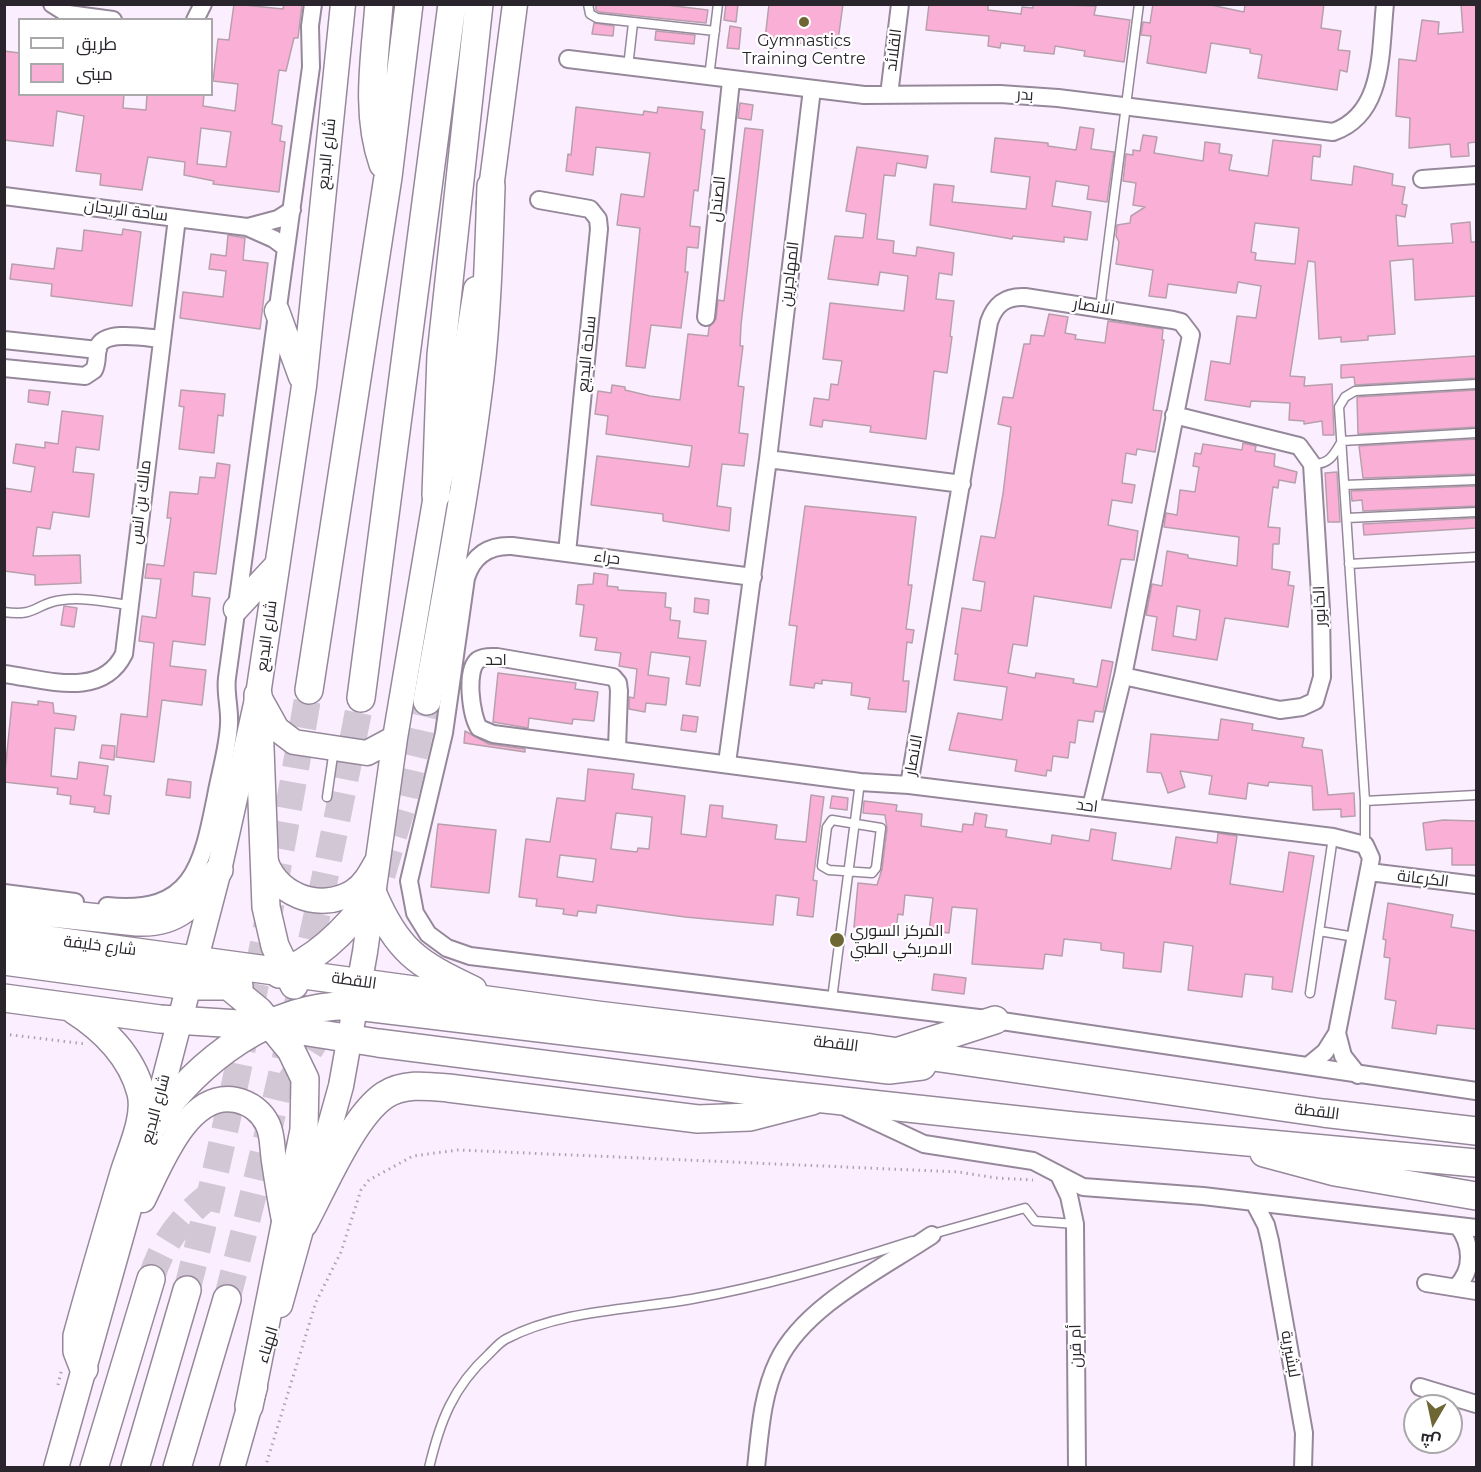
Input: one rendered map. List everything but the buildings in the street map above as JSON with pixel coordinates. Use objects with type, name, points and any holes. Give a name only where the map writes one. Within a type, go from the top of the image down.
[{"type":"main road","points":[[379,4],[373,105],[378,149],[388,177]]},
{"type":"main road","points":[[309,690],[388,177],[409,4]]},
{"type":"main road","points":[[361,698],[452,4]]},
{"type":"main road","points":[[436,495],[441,355],[479,4]]},
{"type":"main road","points":[[232,1467],[294,1223],[341,1086],[358,994],[395,738],[436,495],[459,401],[515,4]]},
{"type":"main road","name":"شارع البديع","points":[[118,1254],[219,870],[258,695],[304,386],[341,7]]},
{"type":"main road","points":[[427,701],[465,487],[480,376],[488,291],[491,186]]},
{"type":"main road","points":[[277,311],[304,386]]},
{"type":"main road","points":[[236,609],[278,565]]},
{"type":"main road","points":[[258,695],[277,729],[284,737],[294,742],[367,753],[395,738]]},
{"type":"main road","points":[[258,695],[266,907],[275,946],[285,972],[312,1008],[350,1038]]},
{"type":"main road","points":[[262,844],[266,864],[277,882],[294,895],[313,901],[334,900],[354,892],[369,878],[378,858]]},
{"type":"main road","points":[[4,908],[136,922],[157,921],[180,913],[219,870]]},
{"type":"main road","points":[[4,961],[188,986],[232,987],[285,972],[339,933],[372,894]]},
{"type":"main road","points":[[372,894],[386,924],[402,947],[427,966],[496,1000]]},
{"type":"main road","name":"شارع خليفة","points":[[4,934],[195,958]]},
{"type":"main road","points":[[195,958],[232,987],[270,1026],[295,1057],[305,1079],[304,1130],[294,1223]]},
{"type":"main road","name":"اللقطة","points":[[195,958],[285,972],[358,994],[496,1000],[894,1052],[1323,1113],[1476,1131]]},
{"type":"main road","points":[[152,1127],[174,1097],[207,1064],[227,1048],[312,1008],[358,994],[889,1070],[956,1062]]},
{"type":"main road","points":[[4,998],[73,1009],[180,1019]]},
{"type":"main road","points":[[57,1467],[77,1351],[77,1336],[134,1139],[142,1095],[136,1078],[111,1040],[97,1024],[73,1009]]},
{"type":"main road","name":"اللقطة","points":[[180,1019],[270,1026],[760,1092],[825,1097],[1074,1126],[1208,1136],[1476,1163]]},
{"type":"main road","points":[[894,1052],[995,1020]]},
{"type":"main road","points":[[294,1223],[365,1113],[385,1095],[406,1087],[448,1088],[698,1119],[750,1117],[784,1110],[825,1097]]},
{"type":"main road","points":[[74,1366],[118,1254],[166,1153],[188,1119],[213,1101],[229,1099],[245,1102],[259,1111],[268,1125],[294,1223]]},
{"type":"main road","points":[[1208,1136],[1335,1172],[1476,1196]]},
{"type":"main road","points":[[94,1467],[151,1279]]},
{"type":"main road","points":[[135,1467],[187,1290]]},
{"type":"main road","points":[[177,1467],[227,1299]]},
{"type":"street","points":[[52,4],[68,14],[98,18]]},
{"type":"street","points":[[196,18],[203,4]]},
{"type":"street","name":"شارع البديع","points":[[4,893],[131,908],[167,899],[194,874],[206,845],[229,731],[226,685],[311,67],[310,26],[313,4]]},
{"type":"street","name":"القلائد","points":[[889,95],[900,4]]},
{"type":"street","name":"بدر","points":[[568,59],[731,81],[889,95],[1031,95],[1333,132],[1347,127],[1360,117],[1372,94],[1378,76],[1385,4]]},
{"type":"street","name":"الصندل","points":[[706,317],[731,81]]},
{"type":"street","name":"المهاجرين","points":[[728,763],[768,459],[812,89]]},
{"type":"street","points":[[1422,178],[1476,175]]},
{"type":"street","name":"ساحة الريحان","points":[[4,196],[247,227],[261,232],[286,248]]},
{"type":"street","name":"ساحة البديع","points":[[539,200],[590,209],[598,219],[599,229],[567,553]]},
{"type":"street","name":"ساحة الريحان","points":[[247,227],[278,219],[292,210]]},
{"type":"street","name":"مالك بن انس","points":[[4,674],[84,684],[104,678],[112,672],[124,654],[128,605],[177,218]]},
{"type":"street","name":"الانصار","points":[[909,785],[989,322],[998,305],[1016,297],[1025,297],[1173,320],[1187,328],[1191,344],[1174,415],[1123,676],[1091,807]]},
{"type":"street","points":[[4,368],[86,376],[96,366],[101,341],[111,336],[162,339]]},
{"type":"street","points":[[4,340],[98,350]]},
{"type":"street","points":[[1174,415],[1299,446],[1312,464]]},
{"type":"street","points":[[768,459],[962,484]]},
{"type":"street","name":"الخابور","points":[[1123,676],[1280,710],[1302,707],[1315,701],[1322,677],[1321,610],[1312,464]]},
{"type":"street","name":"حراء","points":[[753,577],[512,546],[501,546],[482,553],[469,569],[444,733],[409,881],[412,903],[424,928],[447,948],[470,956],[832,999]]},
{"type":"street","name":"احد","points":[[617,749],[619,691],[618,683],[613,676],[497,657],[484,657],[477,661],[473,669],[471,703],[473,716],[478,728],[493,734],[860,782],[909,785],[1333,837],[1365,845]]},
{"type":"street","points":[[1308,1066],[1325,1052],[1337,1033],[1369,872],[1371,858],[1365,845]]},
{"type":"street","name":"الكرعانة","points":[[1369,872],[1476,885]]},
{"type":"street","points":[[832,999],[995,1020],[1476,1091]]},
{"type":"street","points":[[1337,1033],[1343,1056],[1358,1075]]},
{"type":"street","name":"اللقطة","points":[[825,1097],[924,1144],[1033,1161],[1057,1172],[1073,1184],[1288,1205],[1476,1228]]},
{"type":"street","name":"أم قرن","points":[[1057,1172],[1069,1197],[1075,1224],[1077,1467]]},
{"type":"street","name":"أم قرن","points":[[1075,1224],[1088,1198],[1106,1189]]},
{"type":"street","name":"لبشيرية","points":[[1254,1202],[1266,1225],[1270,1241],[1304,1433],[1303,1467]]},
{"type":"street","points":[[1270,1241],[1278,1218],[1288,1205]]},
{"type":"street","points":[[1458,1226],[1473,1257],[1476,1282]]},
{"type":"street","points":[[756,1467],[768,1389],[778,1360],[793,1338],[834,1300],[932,1235]]},
{"type":"street","points":[[1456,1287],[1466,1274],[1473,1257]]},
{"type":"street","points":[[1426,1283],[1476,1291]]},
{"type":"street","points":[[1420,1387],[1476,1404]]},
{"type":"lane","points":[[588,4],[588,10],[593,17],[715,31]]},
{"type":"lane","points":[[709,78],[718,4]]},
{"type":"lane","points":[[1100,308],[1139,4]]},
{"type":"lane","points":[[628,67],[633,23]]},
{"type":"lane","points":[[1365,845],[1365,801],[1339,407],[1345,397],[1355,391],[1476,384]]},
{"type":"lane","points":[[1342,441],[1476,433]]},
{"type":"lane","points":[[1312,464],[1330,460],[1342,441]]},
{"type":"lane","points":[[1345,485],[1476,480]]},
{"type":"lane","points":[[1347,518],[1476,512]]},
{"type":"lane","points":[[1349,564],[1476,557]]},
{"type":"lane","points":[[4,612],[29,614],[53,601],[65,599],[128,605]]},
{"type":"lane","points":[[327,797],[334,748]]},
{"type":"lane","points":[[832,999],[860,782]]},
{"type":"lane","points":[[1365,801],[1476,795]]},
{"type":"lane","points":[[829,821],[879,826],[882,832],[875,871],[869,874],[848,872],[827,869],[821,862],[829,821]]},
{"type":"lane","points":[[1310,993],[1333,837]]},
{"type":"lane","points":[[1319,931],[1355,937]]},
{"type":"lane","points":[[429,1467],[442,1418],[467,1374],[505,1339],[555,1321],[696,1298],[759,1285],[844,1263],[1025,1208],[1035,1221],[1075,1224]]},
{"type":"path","points":[[4,1034],[94,1046]]},
{"type":"path","points":[[265,1467],[316,1302],[341,1252],[361,1190],[369,1180],[413,1156],[458,1150],[959,1172],[1039,1182]]},
{"type":"path","points":[[57,1388],[74,1366]]},
{"type":"tunnel","points":[[187,1290],[254,991],[309,690]]},
{"type":"tunnel","points":[[227,1299],[299,1000],[361,698]]},
{"type":"tunnel","points":[[382,875],[402,808],[427,701]]},
{"type":"tunnel","points":[[288,1085],[331,1015]]},
{"type":"tunnel","points":[[151,1279],[161,1254],[174,1232],[211,1194]]},
{"type":"place","name":"Gymnastics Training Centre","points":[[804,22]]},
{"type":"place","name":"المركز السوري الامريكي الطبي","points":[[837,940]]}]
